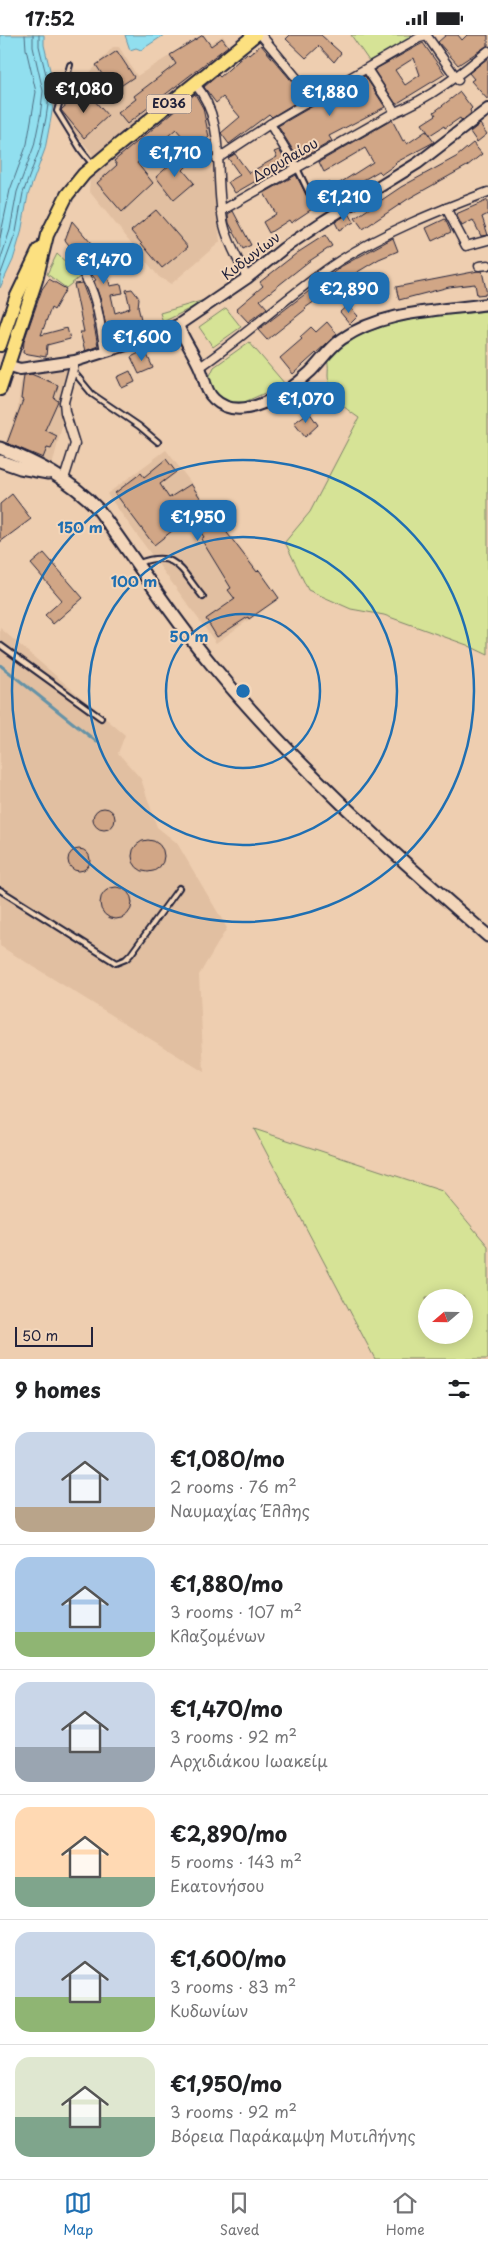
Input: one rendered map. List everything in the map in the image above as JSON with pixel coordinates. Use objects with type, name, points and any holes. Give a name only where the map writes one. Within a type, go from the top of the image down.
[{"type":"main road","name":"ΕΟ36","points":[[0,345],[30,266],[67,195],[93,166],[255,35]]},
{"type":"main road","name":"ΕΟ36","points":[[0,389],[36,280],[47,235]]},
{"type":"main road","points":[[0,447],[38,463],[83,493],[98,509],[191,639],[257,717],[327,791],[488,935]]},
{"type":"main road","points":[[0,461],[20,468],[59,476]]},
{"type":"main road","points":[[0,468],[20,468]]},
{"type":"street","points":[[261,35],[314,99]]},
{"type":"street","points":[[217,159],[270,125],[406,45],[427,36],[457,79]]},
{"type":"street","name":"Δορυλαίου","points":[[221,211],[457,79],[488,51]]},
{"type":"street","points":[[367,69],[395,112]]},
{"type":"street","points":[[195,84],[205,95],[210,107],[214,122],[221,211],[229,241],[247,278]]},
{"type":"street","name":"Κυδωνίων","points":[[7,365],[20,369],[74,366],[105,351],[142,340],[178,325],[247,278],[322,218],[418,163],[487,113]]},
{"type":"street","points":[[270,125],[298,168]]},
{"type":"street","points":[[200,367],[224,351],[289,297],[338,262],[402,227],[488,192]]},
{"type":"street","points":[[446,208],[461,240],[466,246],[488,240]]},
{"type":"street","points":[[72,259],[91,285],[105,351]]},
{"type":"street","points":[[480,266],[488,265]]},
{"type":"street","points":[[178,325],[200,367],[207,391],[213,399],[223,406],[245,408],[283,394],[310,372],[341,339],[360,329],[397,316],[488,304]]},
{"type":"street","points":[[59,476],[75,444],[64,412],[64,402],[74,366]]},
{"type":"lane","points":[[70,65],[57,111],[81,151],[93,166]]},
{"type":"lane","points":[[298,168],[309,193]]},
{"type":"lane","points":[[74,366],[92,394],[140,426],[158,442]]},
{"type":"lane","points":[[137,563],[159,557],[172,560],[203,597]]},
{"type":"lane","points":[[0,645],[100,718]]},
{"type":"lane","points":[[0,890],[116,963],[126,959],[131,954],[178,888]]},
{"type":"shaded area","points":[[203,35],[210,43],[223,36],[231,48],[190,80],[202,98],[210,134],[220,242],[171,284],[159,277],[89,191],[92,153],[57,112],[67,98],[113,47],[119,47],[137,76]]},
{"type":"shaded area","points":[[69,368],[61,399],[62,426],[52,466],[5,444],[18,408],[22,370]]},
{"type":"shaded area","points":[[166,450],[279,598],[216,643],[107,494]]},
{"type":"shaded area","points":[[0,628],[125,735],[118,753],[141,779],[157,827],[177,843],[227,928],[199,975],[204,1072],[0,946]]},
{"type":"green space","points":[[351,35],[417,35],[369,61]]},
{"type":"green space","points":[[57,254],[81,276],[66,288],[47,274]]},
{"type":"green space","points":[[209,299],[163,322],[160,313]]},
{"type":"green space","points":[[226,308],[241,327],[213,347],[199,327]]},
{"type":"green space","points":[[488,311],[488,655],[467,645],[384,615],[351,609],[308,590],[285,542],[310,512],[359,418],[342,405],[334,395],[329,382],[327,360],[344,346],[382,327],[402,321]]},
{"type":"green space","points":[[249,342],[285,384],[240,404],[220,401],[207,382],[214,367]]},
{"type":"green space","points":[[254,1129],[442,1191],[488,1246],[488,1359],[375,1359]]},
{"type":"water","points":[[0,35],[44,35],[44,45],[55,91],[45,149],[28,195],[21,233],[13,260],[0,288]]},
{"type":"water","points":[[125,35],[164,35],[141,50],[136,48],[130,50]]},
{"type":"building","points":[[203,35],[211,46],[222,38],[228,46],[127,124],[118,113],[136,99],[134,96],[176,64],[170,55]]},
{"type":"building","points":[[290,35],[321,35],[341,53],[334,62],[319,46],[306,58],[286,39]]},
{"type":"building","points":[[446,35],[458,35],[462,40],[467,35],[488,35],[488,45],[458,65],[438,42]]},
{"type":"building","points":[[423,43],[445,74],[396,104],[374,70]],"holes":[[[414,58],[420,75],[405,85],[395,70]]]},
{"type":"building","points":[[261,45],[295,85],[303,98],[272,117],[269,114],[229,144],[221,133],[240,117],[223,97],[216,103],[204,87],[218,75],[220,77],[247,53],[249,55]]},
{"type":"building","points":[[117,51],[134,77],[113,91],[96,65]]},
{"type":"building","points":[[488,58],[488,100],[471,81],[474,79],[469,73]]},
{"type":"building","points":[[365,76],[385,107],[329,136],[332,141],[299,160],[278,126]]},
{"type":"building","points":[[81,91],[91,102],[93,99],[108,116],[84,138],[61,110]]},
{"type":"building","points":[[460,92],[472,108],[470,110],[471,113],[462,121],[460,118],[430,135],[422,124],[436,115],[434,112]]},
{"type":"building","points":[[195,94],[203,108],[209,137],[194,150],[176,129],[137,163],[153,183],[122,212],[97,183],[117,165],[114,161]]},
{"type":"building","points":[[392,120],[403,141],[405,140],[407,144],[426,131],[434,142],[395,163],[382,174],[379,171],[353,186],[337,197],[341,203],[328,211],[321,203],[291,223],[289,220],[269,233],[263,222],[276,214],[264,193],[296,175],[307,196],[311,196],[312,191],[328,182],[332,188],[373,162],[365,148],[324,172],[319,162]]},
{"type":"building","points":[[480,124],[487,134],[477,142],[470,132]]},
{"type":"building","points":[[473,143],[482,154],[467,166],[408,199],[363,229],[355,218],[401,187],[456,157]]},
{"type":"building","points":[[279,150],[289,166],[259,183],[256,184],[254,182],[235,193],[228,182],[240,175],[228,158],[235,154],[249,173],[277,157],[274,152]]},
{"type":"building","points":[[180,156],[188,165],[183,170],[194,183],[174,200],[156,177]]},
{"type":"building","points":[[488,200],[488,214],[482,217],[488,235],[481,236],[473,220],[462,226],[456,214]]},
{"type":"building","points":[[156,210],[188,247],[162,268],[131,231]]},
{"type":"building","points":[[233,211],[251,245],[243,249],[229,223],[228,214]]},
{"type":"building","points":[[349,213],[354,222],[339,230],[335,222]]},
{"type":"building","points":[[445,219],[451,232],[432,241],[426,228]]},
{"type":"building","points":[[72,221],[91,243],[89,245],[100,258],[103,255],[114,268],[107,271],[110,286],[121,284],[123,293],[111,295],[115,313],[130,308],[126,290],[132,289],[139,298],[138,307],[141,319],[119,326],[123,339],[109,343],[101,301],[94,281],[96,280],[65,240]]},
{"type":"building","points":[[325,235],[332,246],[308,262],[260,300],[267,308],[248,322],[236,309],[263,286],[260,282],[297,253]]},
{"type":"building","points":[[393,238],[398,251],[379,259],[346,279],[349,286],[338,292],[335,287],[305,308],[267,340],[258,330],[342,266]]},
{"type":"building","points":[[482,271],[487,294],[477,295],[475,284],[449,287],[399,300],[396,287]]},
{"type":"building","points":[[49,279],[66,289],[54,310],[51,308],[41,335],[67,328],[70,339],[47,345],[46,357],[23,353],[24,341],[42,289]]},
{"type":"building","points":[[82,283],[90,304],[98,346],[85,351],[80,332],[84,332],[74,284]]},
{"type":"building","points":[[348,305],[358,316],[350,324],[340,312]]},
{"type":"building","points":[[327,322],[337,334],[293,374],[280,358],[302,339],[300,337],[311,327],[316,332]]},
{"type":"building","points":[[145,350],[153,368],[139,374],[131,357]]},
{"type":"building","points":[[130,371],[135,382],[122,388],[117,377]]},
{"type":"building","points":[[31,374],[58,385],[54,398],[58,401],[45,430],[57,436],[51,449],[47,448],[43,458],[7,443],[23,400],[21,399],[24,375]]},
{"type":"building","points":[[309,412],[318,425],[305,437],[294,423]]},
{"type":"building","points":[[166,459],[176,472],[160,484],[169,498],[191,484],[219,526],[221,525],[257,572],[259,570],[279,598],[249,619],[248,617],[217,637],[206,619],[235,599],[228,590],[231,588],[201,539],[204,537],[190,517],[154,545],[115,493],[141,473],[144,477]]},
{"type":"building","points":[[12,494],[31,519],[0,542],[0,504]]},
{"type":"building","points":[[44,553],[83,598],[53,624],[45,615],[62,600],[31,564]]},
{"type":"building","points":[[104,808],[112,811],[115,819],[112,827],[104,830],[96,827],[93,819],[96,811]]},
{"type":"building","points":[[148,840],[160,844],[164,856],[160,868],[148,872],[136,868],[132,856],[136,844]]},
{"type":"building","points":[[79,849],[87,852],[90,860],[87,868],[79,871],[71,868],[68,860],[71,852]]},
{"type":"building","points":[[116,887],[128,891],[132,903],[128,915],[116,919],[104,915],[100,903],[104,891]]},
{"type":"waterway","points":[[0,665],[97,742]]}]
